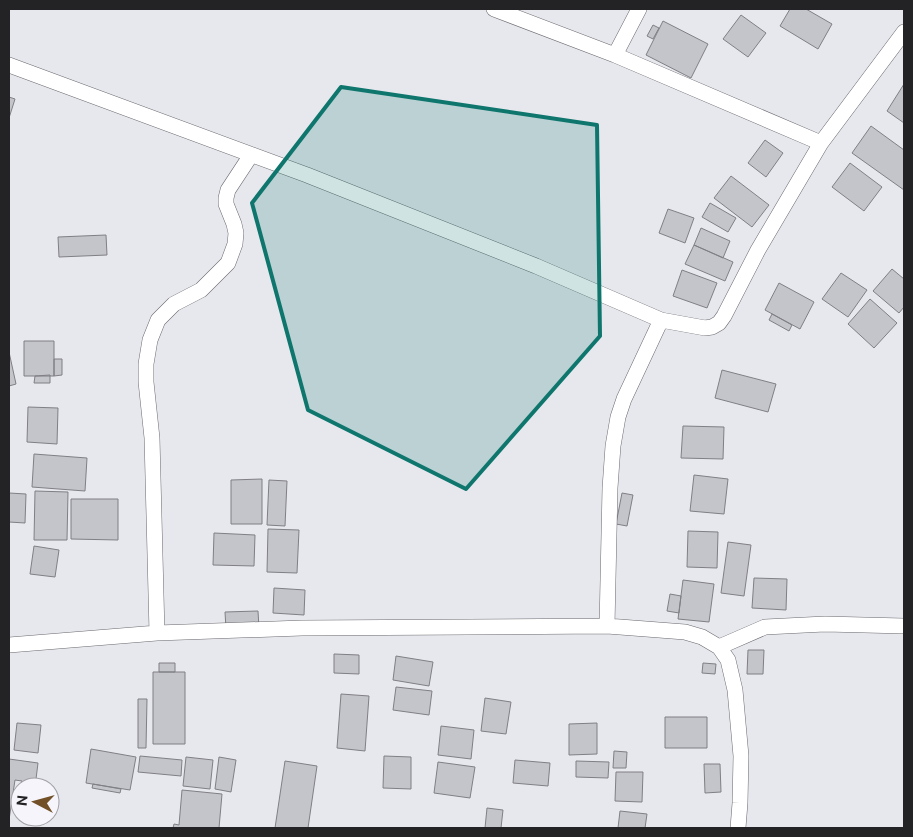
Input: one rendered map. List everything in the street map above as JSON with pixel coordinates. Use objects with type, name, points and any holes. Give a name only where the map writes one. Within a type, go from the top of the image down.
[{"type":"street","points":[[494,9],[615,55],[821,144]]},
{"type":"street","points":[[615,55],[639,9]]},
{"type":"street","points":[[9,65],[307,175],[536,266],[661,320],[705,328],[719,323],[724,316],[758,250],[821,144],[904,32]]},
{"type":"street","points":[[157,632],[152,438],[146,382],[146,364],[150,340],[158,320],[174,304],[201,290],[228,262],[235,244],[236,233],[226,204],[226,198],[228,190],[251,155]]},
{"type":"street","points":[[607,626],[610,488],[613,446],[618,417],[624,399],[661,320]]},
{"type":"street","points":[[719,647],[765,628],[825,624],[904,626]]},
{"type":"street","points":[[9,645],[157,632],[382,627],[607,626],[684,632],[702,637],[719,647],[728,660],[735,690],[741,756],[738,828]]},
{"type":"highlighted area","points":[[341,87],[597,125],[600,336],[466,489],[308,410],[252,203]]},
{"type":"building","points":[[790,9],[806,9],[832,24],[818,49],[780,26]]},
{"type":"building","points":[[741,15],[766,33],[748,57],[723,39]]},
{"type":"building","points":[[663,21],[708,44],[691,78],[646,55]]},
{"type":"building","points":[[653,25],[659,28],[653,39],[647,36]]},
{"type":"building","points":[[904,84],[904,123],[887,111]]},
{"type":"building","points":[[9,97],[15,99],[9,118]]},
{"type":"building","points":[[871,126],[904,150],[904,190],[852,153]]},
{"type":"building","points":[[765,140],[783,153],[766,177],[748,163]]},
{"type":"building","points":[[850,163],[882,187],[864,211],[832,187]]},
{"type":"building","points":[[731,176],[769,205],[752,227],[714,198]]},
{"type":"building","points":[[710,203],[736,218],[728,232],[702,217]]},
{"type":"building","points":[[668,209],[694,218],[685,243],[659,233]]},
{"type":"building","points":[[701,228],[730,241],[723,258],[694,245]]},
{"type":"building","points":[[106,235],[107,255],[59,257],[58,237]]},
{"type":"building","points":[[694,245],[733,262],[725,281],[685,264]]},
{"type":"building","points":[[892,269],[904,279],[904,307],[899,313],[873,291]]},
{"type":"building","points":[[682,270],[717,283],[707,308],[673,296]]},
{"type":"building","points":[[841,273],[867,290],[848,317],[822,299]]},
{"type":"building","points":[[779,283],[814,302],[800,329],[765,310]]},
{"type":"building","points":[[870,299],[897,323],[874,348],[848,324]]},
{"type":"building","points":[[772,314],[792,325],[789,331],[769,320]]},
{"type":"building","points":[[24,341],[54,341],[54,376],[24,376]]},
{"type":"building","points":[[9,352],[16,384],[9,386]]},
{"type":"building","points":[[54,359],[62,359],[62,375],[54,376]]},
{"type":"building","points":[[722,370],[776,384],[768,412],[715,398]]},
{"type":"building","points":[[50,375],[50,383],[34,383],[35,376]]},
{"type":"building","points":[[28,407],[58,408],[57,444],[27,442]]},
{"type":"building","points":[[683,426],[724,427],[723,459],[681,458]]},
{"type":"building","points":[[34,454],[87,458],[85,491],[32,487]]},
{"type":"building","points":[[694,475],[728,479],[724,514],[690,511]]},
{"type":"building","points":[[262,479],[262,524],[231,524],[231,480]]},
{"type":"building","points":[[269,480],[287,481],[285,526],[267,525]]},
{"type":"building","points":[[35,491],[68,492],[67,540],[34,540]]},
{"type":"building","points":[[9,493],[26,494],[25,523],[9,522]]},
{"type":"building","points":[[622,493],[633,495],[627,526],[616,524]]},
{"type":"building","points":[[71,499],[118,499],[118,540],[71,539]]},
{"type":"building","points":[[268,529],[299,530],[297,573],[267,572]]},
{"type":"building","points":[[688,531],[718,532],[717,568],[687,567]]},
{"type":"building","points":[[214,533],[255,535],[254,566],[213,565]]},
{"type":"building","points":[[728,542],[751,545],[744,596],[721,593]]},
{"type":"building","points":[[34,546],[59,550],[55,577],[30,574]]},
{"type":"building","points":[[754,578],[787,579],[786,610],[752,608]]},
{"type":"building","points":[[683,580],[714,584],[709,622],[678,619]]},
{"type":"building","points":[[274,588],[305,590],[304,615],[273,613]]},
{"type":"building","points":[[670,594],[681,596],[679,613],[667,611]]},
{"type":"building","points":[[258,611],[259,628],[226,629],[225,612]]},
{"type":"building","points":[[748,650],[764,650],[763,674],[747,674]]},
{"type":"building","points":[[334,654],[359,655],[359,674],[334,673]]},
{"type":"building","points":[[396,656],[433,662],[429,686],[393,680]]},
{"type":"building","points":[[159,663],[175,663],[175,672],[159,672]]},
{"type":"building","points":[[703,663],[716,664],[715,674],[702,673]]},
{"type":"building","points":[[153,672],[185,672],[185,744],[153,744]]},
{"type":"building","points":[[396,687],[432,691],[429,715],[393,710]]},
{"type":"building","points":[[341,694],[369,696],[365,751],[337,748]]},
{"type":"building","points":[[485,698],[511,702],[506,734],[481,731]]},
{"type":"building","points":[[138,699],[147,699],[146,748],[138,748]]},
{"type":"building","points":[[665,717],[707,717],[707,748],[665,748]]},
{"type":"building","points":[[17,723],[41,725],[38,753],[14,750]]},
{"type":"building","points":[[597,723],[597,754],[569,755],[569,724]]},
{"type":"building","points":[[441,726],[474,730],[471,759],[438,755]]},
{"type":"building","points":[[91,749],[136,757],[130,790],[86,783]]},
{"type":"building","points":[[614,751],[627,752],[626,768],[613,768]]},
{"type":"building","points":[[140,756],[182,760],[181,776],[138,772]]},
{"type":"building","points":[[384,756],[411,757],[411,789],[383,788]]},
{"type":"building","points":[[186,757],[213,760],[210,789],[183,786]]},
{"type":"building","points":[[219,757],[236,760],[231,792],[215,789]]},
{"type":"building","points":[[9,759],[38,763],[36,777],[10,777],[9,820]]},
{"type":"building","points":[[515,760],[550,763],[548,786],[513,783]]},
{"type":"building","points":[[285,761],[317,766],[308,828],[275,828]]},
{"type":"building","points":[[576,761],[609,762],[608,778],[576,777]]},
{"type":"building","points":[[438,762],[475,767],[470,798],[434,793]]},
{"type":"building","points":[[704,764],[720,764],[721,792],[705,793]]},
{"type":"building","points":[[616,772],[643,772],[642,802],[615,801]]},
{"type":"building","points":[[93,784],[121,789],[120,793],[92,788]]},
{"type":"building","points":[[182,790],[222,794],[219,828],[173,828],[174,824],[179,825]]},
{"type":"building","points":[[487,808],[503,810],[501,828],[485,828]]},
{"type":"building","points":[[620,811],[647,814],[645,828],[618,828]]}]
